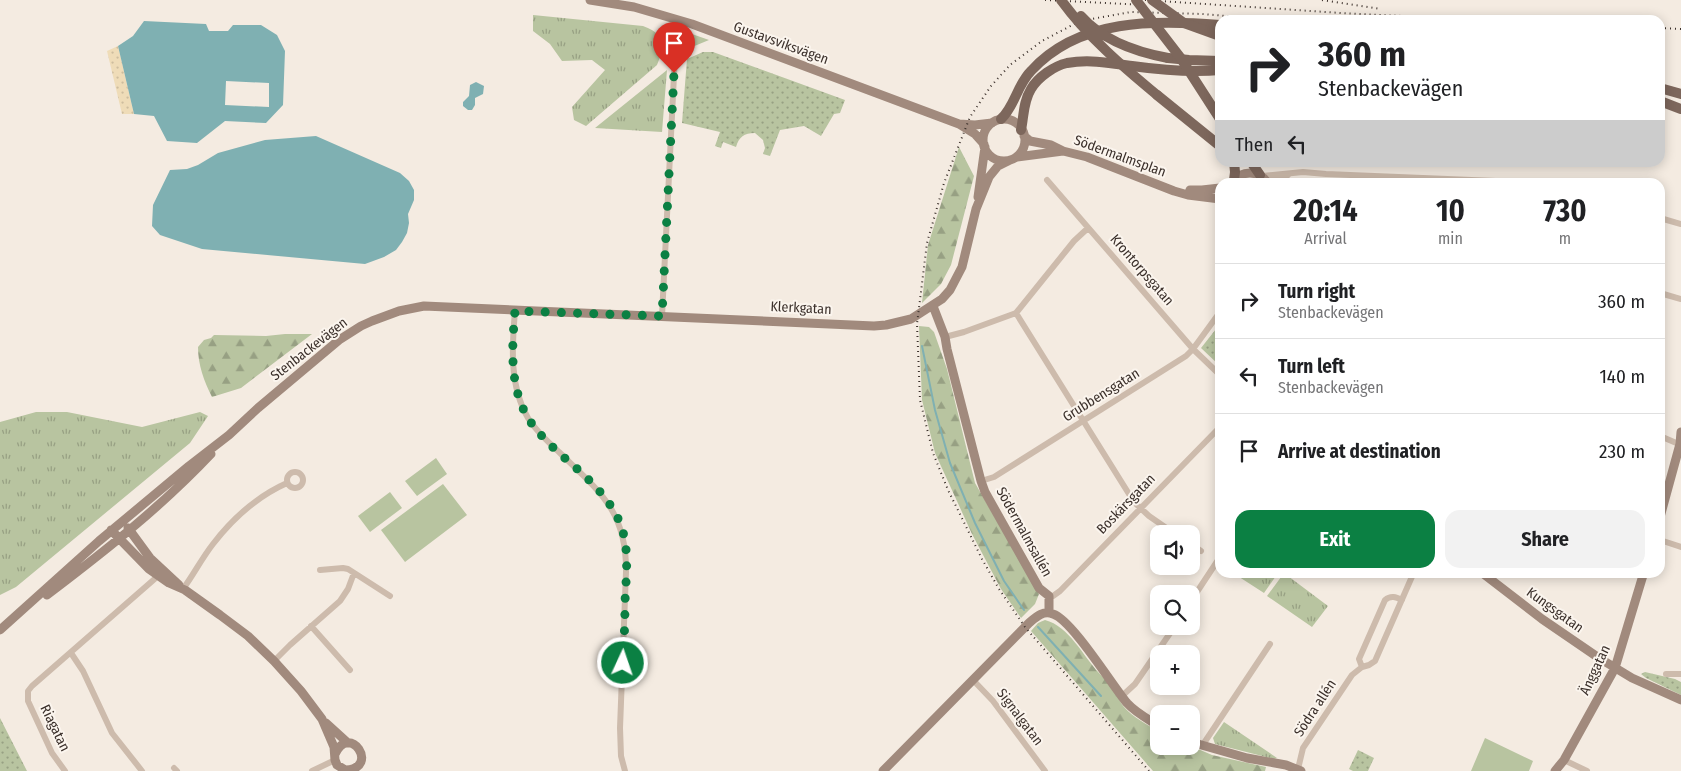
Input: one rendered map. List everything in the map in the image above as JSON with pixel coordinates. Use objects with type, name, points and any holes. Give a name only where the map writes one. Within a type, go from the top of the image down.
[{"type":"main road","points":[[1061,0],[1088,34],[1157,95],[1215,142]]},
{"type":"main road","points":[[1067,0],[1084,20],[1104,35],[1135,50],[1168,58],[1215,61]]},
{"type":"main road","points":[[1136,0],[1180,57],[1215,111]]},
{"type":"main road","points":[[1152,0],[1184,22],[1215,34]]},
{"type":"main road","points":[[997,121],[1007,114],[1020,85],[1029,72],[1048,54],[1084,35],[1149,22],[1192,22],[1215,24]]},
{"type":"main road","points":[[1023,133],[1024,106],[1031,88],[1040,78],[1055,67],[1068,63],[1100,62],[1184,71],[1215,71]]},
{"type":"main road","points":[[1665,89],[1681,94]]},
{"type":"main road","points":[[1665,103],[1681,108]]},
{"type":"main road","points":[[1255,167],[1263,178]]},
{"type":"street","name":"Gustavsviksvägen","points":[[590,0],[634,7],[680,20],[959,124],[975,134],[984,146]]},
{"type":"street","points":[[662,316],[675,55],[680,20]]},
{"type":"street","name":"Södermalmsplan","points":[[997,121],[1009,119],[1016,124],[1030,141],[1051,145],[1085,156],[1168,188],[1215,198]]},
{"type":"street","name":"Gustavsviksvägen","points":[[959,124],[975,125],[997,121]]},
{"type":"street","points":[[976,209],[984,133],[997,121]]},
{"type":"street","points":[[933,306],[942,299],[957,280],[976,209],[992,171],[1022,152],[1024,146],[1023,133]]},
{"type":"street","name":"Södermalmsplan","points":[[984,146],[987,153],[1000,161],[1064,150]]},
{"type":"street","points":[[1236,178],[1247,172],[1263,178],[1303,172],[1423,178]]},
{"type":"street","points":[[1285,178],[1289,174]]},
{"type":"street","name":"Krontorpsgatan","points":[[1047,180],[1193,349],[1215,370]]},
{"type":"street","name":"Södermalmsplan","points":[[1203,194],[1215,190]]},
{"type":"street","points":[[1665,219],[1681,224]]},
{"type":"street","points":[[945,337],[1016,313],[1074,241],[1088,228]]},
{"type":"street","points":[[1665,294],[1681,299]]},
{"type":"street","name":"Stenbackevägen","points":[[2,628],[120,540],[194,472],[229,435],[269,398],[339,340],[361,326],[399,311],[424,306],[662,316]]},
{"type":"street","name":"Klerkgatan","points":[[662,316],[880,326],[911,319],[933,306]]},
{"type":"street","name":"Södermalmsallén","points":[[933,306],[945,337],[985,492],[1039,588],[1049,596],[1049,613]]},
{"type":"street","points":[[515,311],[513,367],[523,408],[534,427],[602,494],[616,516],[624,536],[627,558],[620,728],[621,756],[625,771]]},
{"type":"street","points":[[1016,313],[1122,484],[1140,508],[1162,525]]},
{"type":"street","name":"Grubbensgatan","points":[[981,481],[994,477],[1186,356],[1215,319]]},
{"type":"street","name":"Boskärsgatan","points":[[1049,596],[1053,596],[1060,591],[1215,432]]},
{"type":"street","points":[[1665,499],[1681,444],[1681,432]]},
{"type":"street","name":"Stenbackevägen","points":[[2,628],[111,530],[188,466],[229,435]]},
{"type":"street","points":[[1665,438],[1681,444]]},
{"type":"street","points":[[183,589],[213,543],[257,498],[287,483]]},
{"type":"street","points":[[123,521],[169,583],[183,589],[248,636],[301,691],[322,719],[348,743]]},
{"type":"street","points":[[111,530],[140,562],[160,573]]},
{"type":"street","points":[[1665,542],[1681,547]]},
{"type":"street","points":[[1200,588],[1215,565]]},
{"type":"street","points":[[320,570],[343,568],[390,596]]},
{"type":"street","name":"Riagatan","points":[[65,771],[52,753],[27,697],[32,686],[160,573]]},
{"type":"street","points":[[274,661],[344,596],[354,573]]},
{"type":"street","name":"Södra allén","points":[[1299,770],[1304,748],[1352,675],[1362,666],[1369,665],[1375,661],[1411,578]]},
{"type":"street","name":"Kungsgatan","points":[[1489,578],[1542,619],[1615,668],[1632,678],[1681,700]]},
{"type":"street","name":"Änggatan","points":[[1555,771],[1564,760],[1615,668],[1642,578]]},
{"type":"street","points":[[1362,666],[1359,659],[1386,600],[1393,596],[1402,600]]},
{"type":"street","points":[[883,771],[1039,614],[1049,613],[1057,616],[1067,624],[1134,710],[1150,720]]},
{"type":"street","points":[[311,626],[350,670]]},
{"type":"street","points":[[1122,696],[1135,684],[1168,635]]},
{"type":"street","points":[[1270,644],[1202,746],[1269,767],[1286,765],[1299,770]]},
{"type":"street","points":[[71,653],[80,666],[112,733],[142,771]]},
{"type":"street","points":[[1666,674],[1681,674]]},
{"type":"street","name":"Signalgatan","points":[[973,680],[993,701],[1045,771]]},
{"type":"street","points":[[312,771],[335,757],[337,748],[342,744],[348,743],[354,744],[362,754],[360,768],[343,770],[337,765],[335,757],[334,747],[322,719]]},
{"type":"street","points":[[1564,760],[1588,771]]},
{"type":"green space","points":[[533,15],[643,26],[651,29],[660,37],[662,46],[660,58],[657,65],[586,126],[574,120],[572,107],[605,70],[592,60],[562,61],[550,44],[533,31]]},
{"type":"green space","points":[[692,34],[709,40],[680,52],[683,41]]},
{"type":"green space","points":[[703,52],[713,52],[845,100],[840,113],[834,114],[821,136],[804,126],[780,130],[770,156],[763,154],[765,148],[763,140],[755,133],[743,136],[736,147],[723,142],[721,148],[715,146],[720,132],[682,123],[687,59]]},
{"type":"green space","points":[[667,70],[662,132],[595,128]]},
{"type":"green space","points":[[959,147],[974,176],[951,265],[941,284],[922,303],[928,245]]},
{"type":"green space","points":[[919,326],[929,327],[934,332],[947,369],[975,483],[1039,594],[1035,604],[1021,618],[1001,589],[972,534],[935,453],[922,400]]},
{"type":"green space","points":[[1215,330],[1215,361],[1201,348]]},
{"type":"green space","points":[[312,334],[241,388],[212,397],[204,379],[199,360],[198,347],[204,340],[214,335],[266,336]]},
{"type":"green space","points":[[36,412],[67,412],[142,427],[200,412],[208,416],[190,443],[16,587],[0,595],[0,422]]},
{"type":"green space","points":[[436,458],[447,474],[417,496],[405,481]]},
{"type":"green space","points":[[443,484],[467,515],[405,562],[381,530]]},
{"type":"green space","points":[[390,492],[402,508],[370,532],[358,516]]},
{"type":"green space","points":[[1241,578],[1274,578],[1264,593]]},
{"type":"green space","points":[[1280,578],[1291,578],[1328,606],[1312,627],[1267,596]]},
{"type":"green space","points":[[1045,620],[1061,628],[1075,642],[1099,673],[1113,686],[1124,707],[1150,726],[1150,755],[1200,755],[1200,750],[1212,755],[1266,767],[1265,771],[1153,771],[1031,631],[1038,623]]},
{"type":"green space","points":[[1645,672],[1681,682],[1681,695],[1646,678],[1641,674]]},
{"type":"green space","points":[[0,718],[27,771],[0,771]]},
{"type":"green space","points":[[1224,722],[1277,758],[1274,759],[1215,744],[1213,738]]},
{"type":"green space","points":[[1485,738],[1533,761],[1529,771],[1471,771]]},
{"type":"green space","points":[[1358,750],[1374,758],[1368,771],[1353,771],[1349,769]]},
{"type":"sand","points":[[118,46],[134,114],[122,114],[107,51]]},
{"type":"water","points":[[144,21],[206,24],[209,31],[228,31],[233,25],[261,25],[277,35],[285,51],[283,105],[266,123],[225,121],[197,143],[167,141],[154,116],[134,114],[118,46],[133,36]],"holes":[[[226,81],[269,83],[269,107],[225,105]]]},
{"type":"water","points":[[476,82],[484,86],[483,94],[475,98],[475,105],[472,110],[468,110],[463,106],[463,102],[469,96],[470,85]]},
{"type":"water","points":[[316,136],[400,173],[409,181],[414,190],[414,200],[408,214],[407,233],[396,250],[365,264],[202,249],[160,235],[152,226],[153,205],[170,170],[187,169],[218,153],[265,140]]},
{"type":"waterway","points":[[922,346],[935,410],[950,463],[975,523],[1004,581],[1024,610]]},
{"type":"waterway","points":[[1038,627],[1101,696]]},
{"type":"railway","points":[[1045,0],[1145,5]]},
{"type":"railway","points":[[1145,0],[1382,15]]},
{"type":"railway","points":[[1322,0],[1381,9]]},
{"type":"railway","points":[[1149,771],[1025,627],[999,589],[982,559],[948,490],[933,453],[920,400],[917,324],[927,243],[944,183],[970,117],[991,86],[1010,65],[1042,41],[1080,21],[1131,12],[1215,15]]},
{"type":"railway","points":[[1665,28],[1681,29]]},
{"type":"route","points":[[623,663],[627,558],[620,524],[602,494],[548,442],[528,418],[516,384],[512,344],[515,311],[662,316],[674,73]]}]
